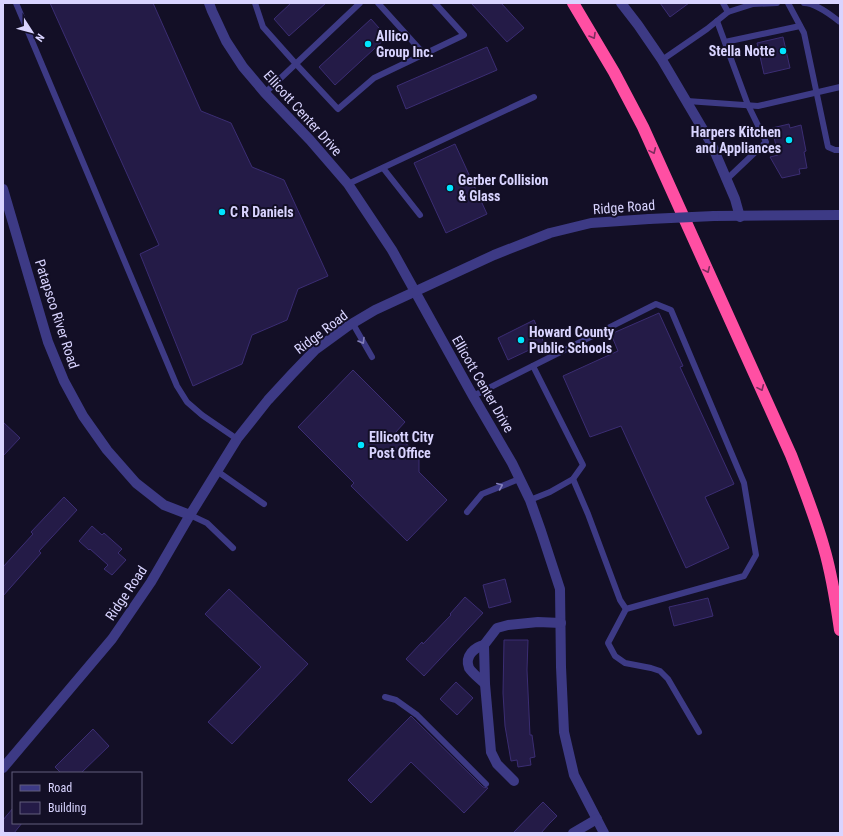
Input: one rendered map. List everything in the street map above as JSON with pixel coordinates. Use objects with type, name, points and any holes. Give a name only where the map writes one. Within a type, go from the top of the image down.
[{"type":"highway","points":[[573,3],[614,72],[642,127],[791,455],[810,502],[824,548],[835,592],[840,630]]},
{"type":"street","name":"Ellicott Center Drive","points":[[209,3],[226,41],[243,67],[348,184],[392,250],[414,292],[512,463],[530,500],[560,589],[564,732],[574,775],[604,833]]},
{"type":"street","points":[[621,3],[662,60],[712,143],[735,199],[740,217]]},
{"type":"street","name":"Patapsco River Road","points":[[3,189],[48,342],[64,381],[83,416],[107,450],[136,483],[164,505],[190,515]]},
{"type":"street","name":"Ridge Road","points":[[3,768],[116,632],[151,582],[216,471],[237,439],[268,400],[315,350],[348,326],[375,310],[494,255],[550,232],[591,223],[649,219],[714,216],[740,217],[840,215]]},
{"type":"street","points":[[485,684],[469,667],[468,658],[477,647],[484,645],[497,628],[508,624],[538,622],[561,623]]},
{"type":"street","points":[[484,645],[485,684],[491,752],[497,764],[514,781]]},
{"type":"street","points":[[573,833],[597,819]]},
{"type":"lane","points":[[16,3],[177,386],[188,402],[202,415],[237,439]]},
{"type":"lane","points":[[255,3],[263,27],[338,109],[374,78],[464,34],[436,3]]},
{"type":"lane","points":[[265,93],[360,3]]},
{"type":"lane","points":[[378,3],[424,54]]},
{"type":"lane","points":[[723,3],[728,12]]},
{"type":"lane","points":[[662,60],[728,12],[753,4],[777,3]]},
{"type":"lane","points":[[788,3],[804,33],[828,147],[835,150],[840,150]]},
{"type":"lane","points":[[804,3],[809,3],[840,22]]},
{"type":"lane","points":[[717,21],[748,105],[766,142],[727,179]]},
{"type":"lane","points":[[724,42],[800,26]]},
{"type":"lane","points":[[687,102],[758,106],[840,88]]},
{"type":"lane","points":[[348,184],[534,98]]},
{"type":"lane","points":[[383,168],[420,215]]},
{"type":"lane","points":[[473,396],[656,304],[671,310],[744,483],[756,555],[744,576],[626,609],[608,643],[615,656],[625,663],[660,671],[668,679],[699,732]]},
{"type":"lane","points":[[353,324],[372,357]]},
{"type":"lane","points":[[530,500],[550,492],[573,478],[583,466],[533,366]]},
{"type":"lane","points":[[216,471],[264,504]]},
{"type":"lane","points":[[467,512],[482,494],[519,478]]},
{"type":"lane","points":[[573,478],[620,600],[626,609]]},
{"type":"lane","points":[[190,515],[207,523],[233,548]]},
{"type":"lane","points":[[385,697],[396,700],[417,715],[486,784]]},
{"type":"building","name":"C R Daniels","points":[[50,3],[153,3],[201,111],[231,123],[252,167],[284,180],[328,276],[298,289],[287,320],[252,335],[242,364],[193,386],[140,254],[159,245]]},
{"type":"building","points":[[291,3],[326,3],[289,36],[274,19]]},
{"type":"building","points":[[471,3],[501,3],[524,28],[507,42]]},
{"type":"building","points":[[660,3],[689,3],[670,17]]},
{"type":"building","points":[[371,19],[387,37],[335,85],[319,67]]},
{"type":"building","points":[[783,37],[790,68],[764,74],[757,43]]},
{"type":"building","points":[[487,47],[497,70],[406,109],[397,86]]},
{"type":"building","name":"Harpers Kitchen and Appliances","points":[[789,124],[790,128],[801,125],[806,151],[804,152],[807,168],[799,169],[800,174],[782,178],[770,157],[778,155],[772,128]]},
{"type":"building","name":"Gerber Collision & Glass","points":[[455,144],[487,214],[446,233],[414,163]]},
{"type":"building","points":[[659,313],[683,366],[680,367],[734,484],[705,497],[729,548],[686,568],[621,426],[590,437],[563,376],[618,351],[611,334]]},
{"type":"building","name":"Howard County Public Schools","points":[[534,320],[544,343],[508,360],[498,338]]},
{"type":"building","name":"Ellicott City Post Office","points":[[353,370],[405,422],[395,433],[419,456],[419,472],[447,500],[407,541],[351,486],[354,483],[298,427]]},
{"type":"building","points":[[3,422],[20,438],[3,456]]},
{"type":"building","points":[[64,497],[77,510],[39,551],[41,553],[3,596],[3,567],[33,534],[31,532]]},
{"type":"building","points":[[92,526],[102,535],[104,533],[122,549],[118,553],[126,560],[112,575],[104,569],[108,565],[79,541]]},
{"type":"building","points":[[505,579],[511,602],[489,608],[483,585]]},
{"type":"building","points":[[229,589],[308,664],[232,744],[208,722],[261,667],[205,614]]},
{"type":"building","points":[[465,597],[483,613],[424,676],[406,659],[451,615],[450,614]]},
{"type":"building","points":[[708,598],[713,616],[674,626],[669,607]]},
{"type":"building","points":[[504,640],[528,640],[527,670],[530,735],[532,735],[535,757],[530,758],[531,765],[518,767],[517,760],[511,761],[505,726],[503,693]]},
{"type":"building","points":[[456,682],[473,698],[457,715],[440,699]]},
{"type":"building","points":[[411,716],[483,787],[488,788],[464,813],[411,762],[371,803],[348,780]]},
{"type":"building","points":[[93,729],[109,746],[82,772],[60,772],[55,767]]},
{"type":"building","points":[[543,802],[557,816],[541,833],[513,833]]},
{"type":"building","points":[[12,809],[12,824],[21,824],[14,833],[6,833],[3,830],[3,820]]},
{"type":"place","name":"Allico Group Inc.","points":[[368,44]]},
{"type":"place","name":"Stella Notte","points":[[783,51]]},
{"type":"place","name":"Harpers Kitchen and Appliances","points":[[789,140]]},
{"type":"place","name":"Gerber Collision & Glass","points":[[450,188]]},
{"type":"place","name":"C R Daniels","points":[[222,212]]},
{"type":"place","name":"Howard County Public Schools","points":[[521,340]]},
{"type":"place","name":"Ellicott City Post Office","points":[[361,445]]}]
